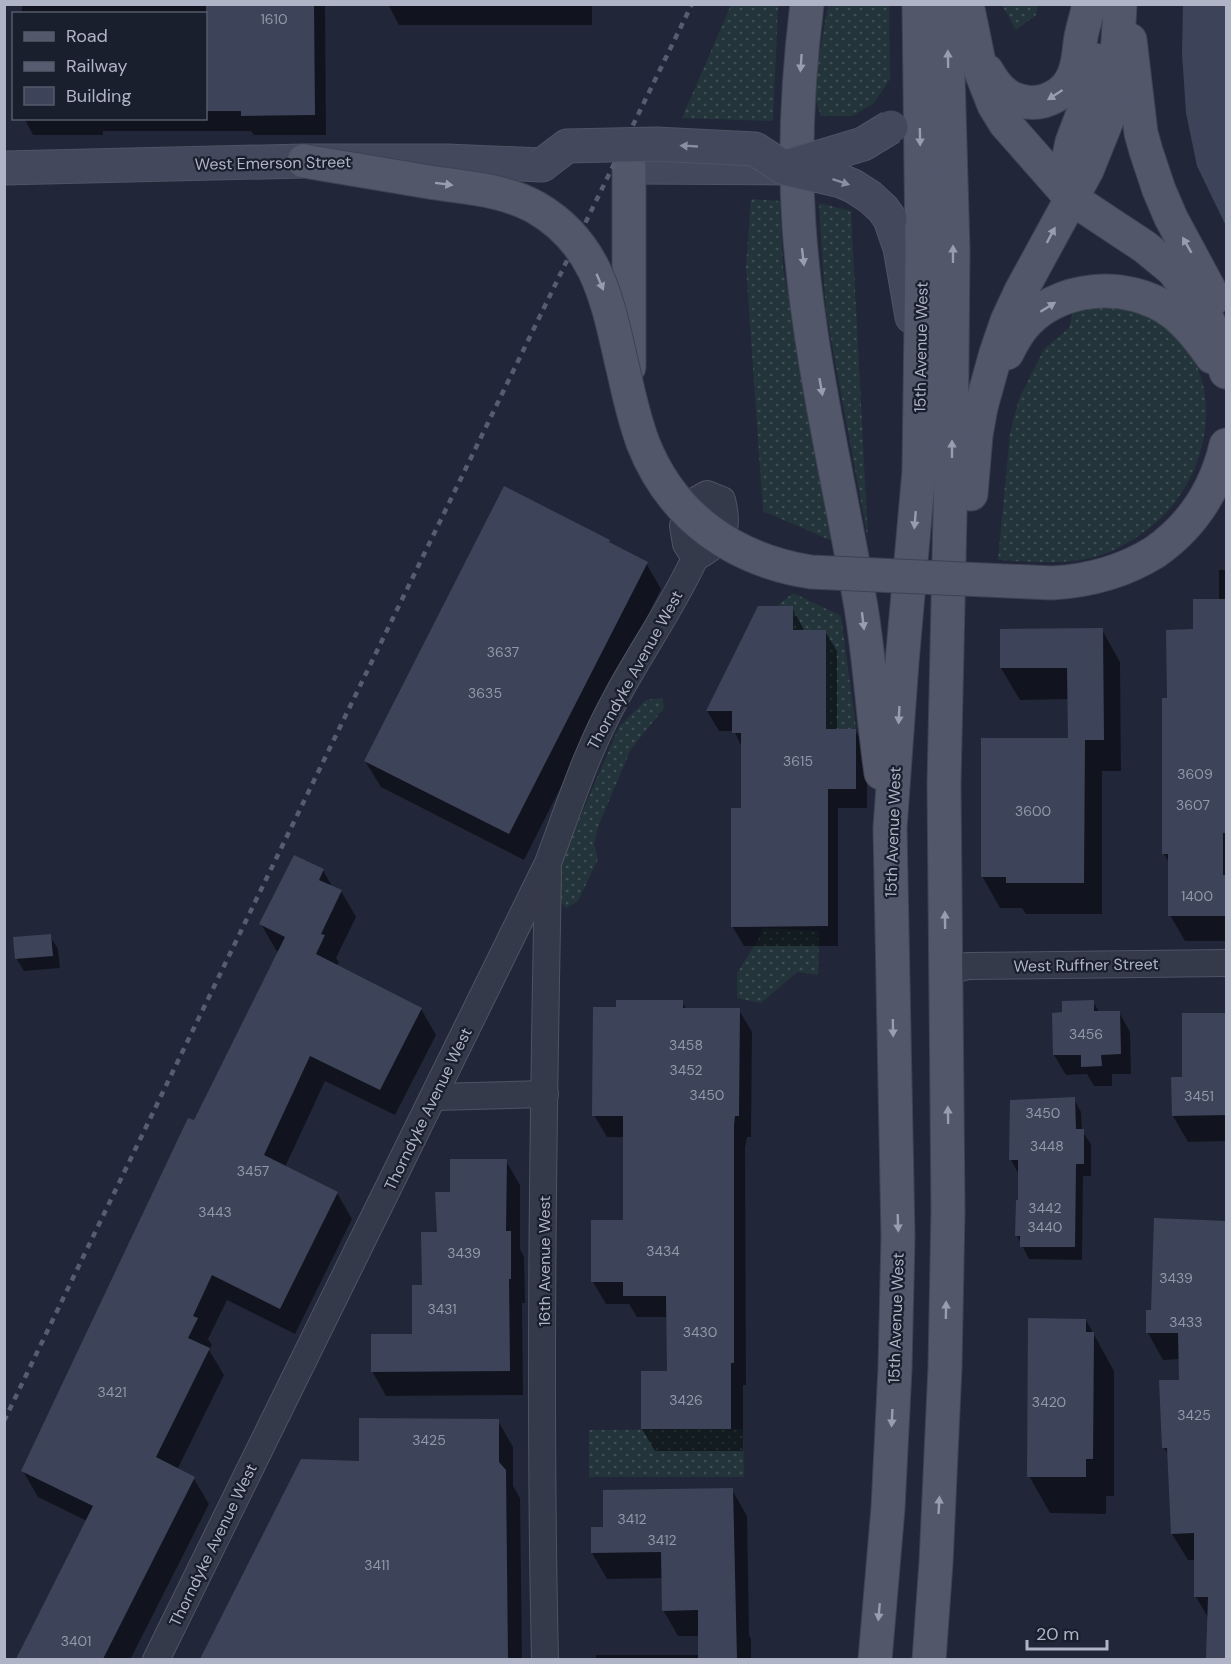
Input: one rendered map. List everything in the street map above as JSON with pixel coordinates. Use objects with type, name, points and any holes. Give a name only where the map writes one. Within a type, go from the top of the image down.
[{"type":"main road","points":[[807,4],[797,122],[799,226],[811,330],[861,609],[873,720],[890,828]]},
{"type":"main road","name":"15th Avenue West","points":[[874,1659],[888,1508],[895,1369],[898,1236],[890,828],[919,471],[922,250],[919,4]]},
{"type":"main road","name":"15th Avenue West","points":[[929,1659],[945,1367],[948,1222],[944,784],[953,250],[946,4]]},
{"type":"main road","points":[[967,4],[984,81],[1005,123],[1071,198],[1145,247],[1173,270],[1189,289],[1207,317],[1227,372]]},
{"type":"main road","points":[[975,48],[998,88],[1008,96],[1034,103],[1047,100],[1059,94],[1075,73],[1091,4]]},
{"type":"main road","points":[[1071,198],[1069,156],[1089,97],[1094,72],[1097,29],[1091,4]]},
{"type":"main road","points":[[945,722],[976,435],[986,385],[1007,321],[1087,170],[1108,118],[1121,4]]},
{"type":"main road","points":[[1121,4],[1132,50],[1141,133],[1146,151],[1171,218],[1214,296],[1227,337]]},
{"type":"main road","name":"West Emerson Street","points":[[784,168],[863,144],[891,127],[901,114],[913,85],[919,37]]},
{"type":"main road","name":"West Emerson Street","points":[[542,165],[567,146],[656,144],[755,149],[784,168]]},
{"type":"main road","points":[[304,161],[496,192],[535,207],[552,219],[581,248],[602,284],[643,442],[652,463],[676,500],[727,544],[778,566],[811,572],[1052,583],[1083,580],[1113,572],[1155,552],[1180,530],[1201,505],[1217,476],[1227,445]]},
{"type":"main road","name":"West Emerson Street","points":[[19,168],[304,161],[447,162],[784,168],[841,181],[870,197],[883,209],[896,231],[921,378]]},
{"type":"main road","points":[[628,167],[630,399]]},
{"type":"main road","points":[[986,385],[1022,328],[1039,313],[1058,301],[1075,295],[1109,291],[1143,297],[1173,313],[1186,324],[1205,347],[1227,383]]},
{"type":"main road","points":[[936,1563],[944,1659]]},
{"type":"street","name":"Thorndyke Avenue West","points":[[156,1659],[435,1097],[548,863],[589,750],[615,699],[683,583],[695,558]]},
{"type":"street","name":"16th Avenue West","points":[[545,1659],[542,1533],[544,1094],[548,863]]},
{"type":"street","name":"West Ruffner Street","points":[[946,971],[968,966],[1227,963]]},
{"type":"street","points":[[435,1097],[544,1094]]},
{"type":"shaded area","points":[[731,5],[778,5],[773,121],[682,118]]},
{"type":"shaded area","points":[[828,5],[889,5],[890,79],[874,103],[852,116],[821,116],[813,93]]},
{"type":"shaded area","points":[[1002,5],[1038,5],[1036,15],[1016,30]]},
{"type":"shaded area","points":[[751,199],[780,201],[783,268],[837,543],[763,511],[746,267]]},
{"type":"shaded area","points":[[819,203],[851,211],[868,539],[826,312]]},
{"type":"shaded area","points":[[1103,304],[1153,317],[1181,340],[1196,363],[1204,389],[1206,415],[1203,442],[1194,469],[1181,493],[1164,515],[1137,537],[1107,553],[1067,561],[998,560],[1010,433],[1019,399],[1044,349],[1069,328],[1074,307]]},
{"type":"shaded area","points":[[793,593],[841,616],[856,729],[826,729],[826,630],[793,630],[777,606]]},
{"type":"shaded area","points":[[662,698],[664,708],[631,749],[599,824],[594,844],[598,859],[578,901],[566,908],[558,900],[559,866],[619,727],[646,700]]},
{"type":"shaded area","points":[[762,928],[819,931],[818,975],[797,972],[761,1003],[737,998],[737,973],[761,935]]},
{"type":"shaded area","points":[[743,1429],[744,1477],[589,1477],[589,1430]]},
{"type":"building","points":[[206,4],[314,4],[315,115],[241,116],[241,111],[207,111]]},
{"type":"building","points":[[1183,4],[1227,4],[1227,228],[1197,166],[1186,113],[1182,53]]},
{"type":"building","points":[[504,486],[648,562],[509,834],[364,761]]},
{"type":"building","points":[[1193,599],[1227,599],[1227,833],[1223,833],[1223,875],[1227,875],[1227,916],[1168,916],[1168,854],[1162,854],[1162,698],[1167,698],[1166,630],[1193,629]]},
{"type":"building","points":[[758,606],[793,606],[793,630],[826,630],[826,729],[856,729],[856,789],[828,789],[828,926],[731,927],[731,808],[741,808],[741,733],[732,733],[732,711],[706,711]]},
{"type":"building","points":[[1103,628],[1104,740],[1085,740],[1084,883],[1006,883],[1006,877],[981,877],[981,738],[1068,738],[1067,668],[1000,668],[1000,629]]},
{"type":"building","points":[[294,855],[324,869],[319,880],[342,890],[321,934],[325,935],[316,954],[422,1008],[380,1090],[310,1056],[264,1155],[338,1192],[280,1309],[212,1275],[193,1316],[198,1318],[188,1338],[210,1348],[156,1457],[195,1477],[103,1659],[16,1659],[93,1506],[21,1471],[188,1118],[194,1120],[285,937],[259,924]]},
{"type":"building","points":[[51,934],[53,956],[15,959],[13,937]]},
{"type":"building","points":[[616,1000],[683,1000],[683,1008],[740,1008],[739,1116],[735,1116],[734,1125],[734,1363],[731,1363],[731,1429],[641,1429],[641,1371],[667,1371],[666,1296],[623,1296],[623,1282],[591,1282],[591,1220],[623,1220],[623,1116],[592,1116],[593,1007],[616,1007]]},
{"type":"building","points":[[1094,1000],[1094,1011],[1120,1011],[1121,1054],[1101,1055],[1102,1066],[1081,1067],[1081,1055],[1053,1055],[1052,1013],[1062,1012],[1062,1001]]},
{"type":"building","points":[[1182,1013],[1227,1013],[1227,1115],[1172,1116],[1171,1077],[1182,1077]]},
{"type":"building","points":[[1075,1097],[1076,1129],[1084,1129],[1084,1164],[1076,1164],[1075,1247],[1020,1247],[1020,1236],[1015,1236],[1018,1160],[1009,1160],[1010,1100]]},
{"type":"building","points":[[450,1159],[507,1159],[506,1231],[511,1231],[510,1371],[371,1372],[371,1334],[412,1334],[412,1285],[422,1285],[421,1232],[437,1232],[435,1192],[450,1192]]},
{"type":"building","points":[[1154,1218],[1227,1221],[1227,1658],[1206,1658],[1208,1597],[1194,1597],[1194,1533],[1171,1534],[1167,1448],[1162,1448],[1159,1380],[1179,1380],[1178,1333],[1146,1333],[1146,1310],[1151,1310]]},
{"type":"building","points":[[1028,1318],[1086,1319],[1086,1332],[1094,1332],[1093,1459],[1086,1459],[1086,1477],[1027,1477]]},
{"type":"building","points":[[359,1418],[499,1419],[499,1462],[506,1470],[508,1659],[200,1659],[301,1459],[359,1461]]},
{"type":"building","points":[[733,1488],[737,1659],[698,1659],[698,1610],[662,1611],[661,1552],[591,1553],[591,1527],[603,1527],[603,1490]]},
{"type":"railway","points":[[4,1421],[692,4]]}]
